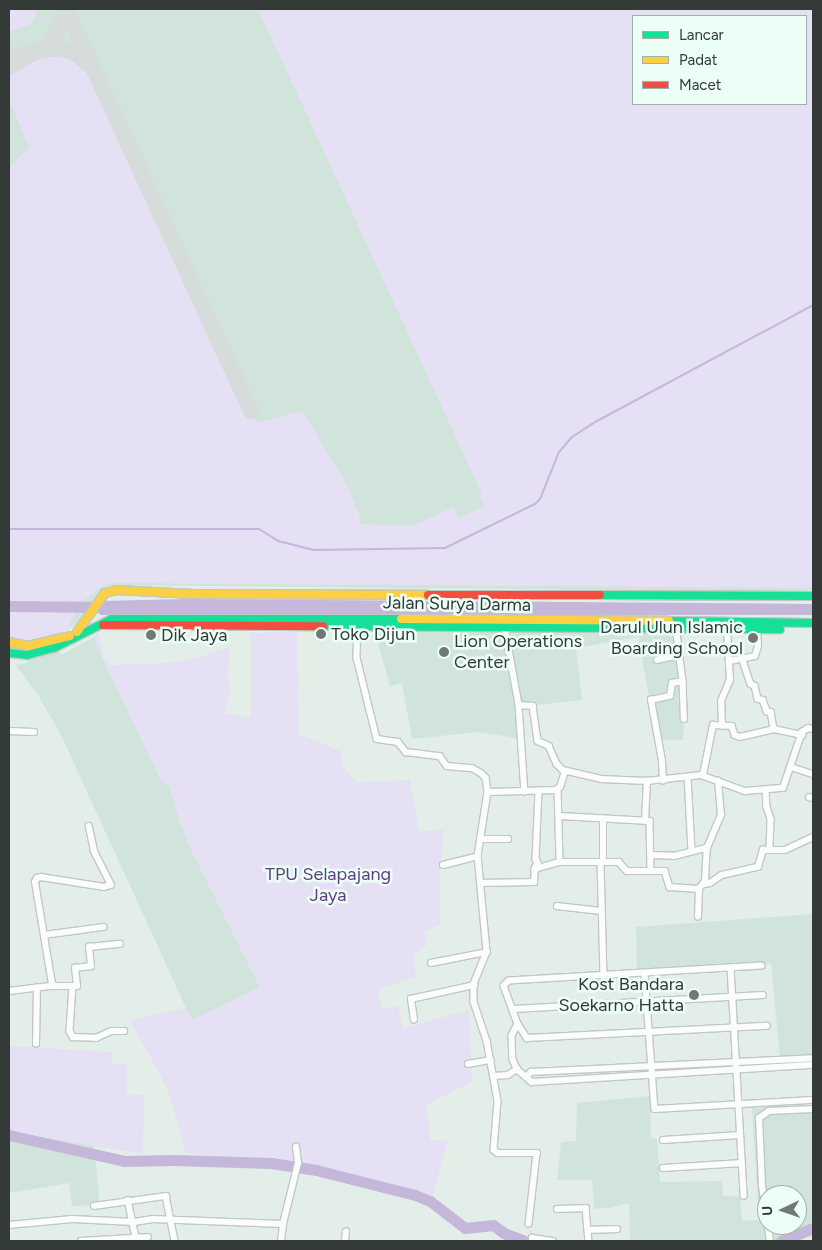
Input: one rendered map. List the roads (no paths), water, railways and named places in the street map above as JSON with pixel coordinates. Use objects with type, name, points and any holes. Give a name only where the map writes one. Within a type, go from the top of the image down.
[{"type":"main road","points":[[77,632],[105,593],[117,590],[193,594],[813,596]]},
{"type":"main road","name":"Jalan Surya Darma","points":[[9,653],[27,655],[54,648],[112,619],[228,618],[676,626],[727,629],[813,629]]},
{"type":"main road","name":"Jalan Surya Darma","points":[[103,625],[505,627],[813,623]]},
{"type":"main road","points":[[9,642],[28,646],[62,639],[92,625],[103,625]]},
{"type":"street","points":[[358,626],[357,658],[377,739],[400,742],[406,752],[440,756],[447,766],[478,770],[486,778],[488,792],[478,856],[487,952],[474,985],[474,1002],[491,1060],[498,1101],[494,1150],[498,1152],[538,1153],[529,1224]]},
{"type":"street","points":[[676,626],[683,681],[684,719]]},
{"type":"street","points":[[505,627],[519,705],[525,792]]},
{"type":"street","points":[[722,726],[721,701],[730,680],[727,629]]},
{"type":"street","points":[[730,661],[753,658],[756,653],[757,629]]},
{"type":"street","points":[[658,660],[679,656]]},
{"type":"street","points":[[743,660],[751,684],[755,686],[758,700],[764,700],[767,711],[771,712],[774,729]]},
{"type":"street","points":[[662,780],[662,761],[651,700],[670,696],[672,683],[683,681]]},
{"type":"street","points":[[519,705],[533,706],[538,741],[549,746],[557,764],[565,772],[601,780],[647,781],[704,775],[745,791],[783,788],[805,729],[813,729]]},
{"type":"street","points":[[704,775],[712,727],[733,726],[735,735],[740,737],[774,729],[802,736]]},
{"type":"street","points":[[9,731],[34,732]]},
{"type":"street","points":[[791,767],[813,774]]},
{"type":"street","points":[[560,862],[558,789],[565,772]]},
{"type":"street","points":[[688,777],[692,851]]},
{"type":"street","points":[[645,821],[647,781]]},
{"type":"street","points":[[704,884],[707,848],[721,815],[718,781]]},
{"type":"street","points":[[488,792],[525,792],[558,789]]},
{"type":"street","points":[[766,790],[767,807],[771,819],[770,850]]},
{"type":"street","points":[[480,882],[534,882],[534,869],[538,863],[536,859],[539,791]]},
{"type":"street","points":[[560,816],[652,823],[651,871]]},
{"type":"street","points":[[603,819],[602,911],[604,914],[604,976]]},
{"type":"street","points":[[50,986],[52,981],[35,882],[38,878],[104,887],[111,885],[94,851],[89,827]]},
{"type":"street","points":[[698,917],[699,889],[704,884],[710,883],[722,875],[758,867],[763,850],[785,850],[813,837]]},
{"type":"street","points":[[480,839],[508,839]]},
{"type":"street","points":[[651,855],[671,856],[707,848]]},
{"type":"street","points":[[443,865],[478,856]]},
{"type":"street","points":[[534,869],[560,862],[622,862],[624,870],[627,872],[667,872],[670,887],[699,889]]},
{"type":"street","points":[[557,906],[602,911]]},
{"type":"street","points":[[44,935],[103,927]]},
{"type":"street","points":[[9,991],[77,985],[76,967],[90,967],[89,947],[120,944]]},
{"type":"street","points":[[431,963],[487,952]]},
{"type":"street","points":[[762,966],[506,981],[504,986],[518,1024],[525,1037],[529,1039],[768,1026]]},
{"type":"street","points":[[731,968],[744,1196]]},
{"type":"street","points":[[645,974],[655,1109],[813,1100]]},
{"type":"street","points":[[414,1020],[411,999],[474,985]]},
{"type":"street","points":[[73,986],[70,1031],[73,1037],[96,1038],[112,1031],[124,1031]]},
{"type":"street","points":[[36,1044],[37,988]]},
{"type":"street","points":[[514,1009],[763,995]]},
{"type":"street","points":[[518,1024],[512,1042],[513,1059],[517,1068],[532,1082],[813,1065]]},
{"type":"street","points":[[526,1077],[532,1072],[813,1058]]},
{"type":"street","points":[[468,1064],[491,1060]]},
{"type":"street","points":[[494,1076],[508,1075],[517,1068]]},
{"type":"street","points":[[770,1240],[762,1186],[759,1118],[769,1111],[813,1109]]},
{"type":"street","points":[[663,1140],[740,1135]]},
{"type":"street","points":[[281,1241],[283,1224],[298,1163],[296,1148]]},
{"type":"street","points":[[663,1168],[742,1163]]},
{"type":"street","points":[[94,1206],[166,1196],[175,1241]]},
{"type":"street","points":[[128,1200],[136,1238]]},
{"type":"street","points":[[557,1208],[586,1208],[589,1241],[583,1241]]},
{"type":"street","points":[[9,1225],[72,1219],[134,1222],[171,1220],[283,1224]]},
{"type":"street","points":[[588,1230],[616,1229]]},
{"type":"street","points":[[345,1241],[346,1232]]},
{"type":"street","points":[[81,1241],[148,1237]]},
{"type":"street","points":[[532,1240],[553,1241]]},
{"type":"waterway","points":[[9,529],[259,529],[278,541],[314,550],[445,548],[535,504],[540,499],[559,452],[572,437],[597,421],[813,305]]},
{"type":"waterway","points":[[9,606],[105,607]]},
{"type":"waterway","points":[[9,1135],[124,1161],[174,1160],[271,1163],[316,1170],[415,1195],[430,1201],[465,1228],[493,1225],[504,1233],[525,1241]]},
{"type":"waterway","points":[[781,1241],[813,1228]]},
{"type":"place","name":"Toko Dijun","points":[[321,634]]},
{"type":"place","name":"Dik Jaya","points":[[151,635]]},
{"type":"place","name":"Darul Ulun Islamic Boarding School","points":[[753,638]]},
{"type":"place","name":"Lion Operations Center","points":[[444,652]]},
{"type":"place","name":"Kost Bandara Soekarno Hatta","points":[[694,995]]},
{"type":"park label","name":"TPU Selapajang Jaya","points":[[328,885]]}]
